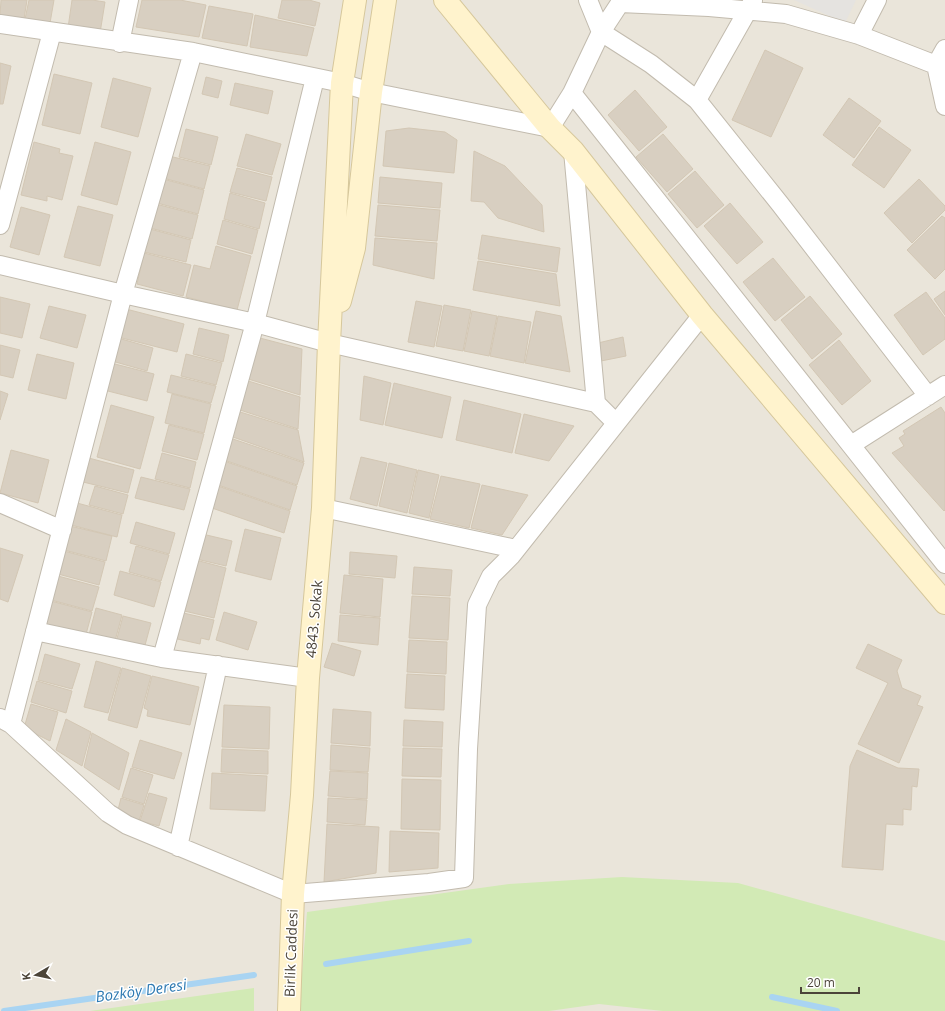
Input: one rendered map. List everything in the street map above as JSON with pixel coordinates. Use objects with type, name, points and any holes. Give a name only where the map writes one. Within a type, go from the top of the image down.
[{"type":"street","points":[[120,42],[129,0]]},
{"type":"street","points":[[329,343],[342,83],[355,0]]},
{"type":"street","points":[[329,343],[354,248],[371,92],[385,0]]},
{"type":"street","points":[[445,0],[550,128],[573,151],[702,315],[945,603]]},
{"type":"street","points":[[588,0],[601,32],[651,64],[697,100],[780,204],[928,396]]},
{"type":"street","points":[[859,35],[877,0]]},
{"type":"street","points":[[550,128],[572,93],[601,32],[620,3],[709,7],[751,5],[859,35],[936,65]]},
{"type":"street","points":[[697,100],[751,5]]},
{"type":"street","points":[[0,24],[193,52],[342,83],[371,92],[550,128]]},
{"type":"street","points":[[0,225],[52,32]]},
{"type":"street","points":[[945,49],[936,65],[945,106]]},
{"type":"street","points":[[193,52],[123,294],[35,631],[6,721],[108,813],[127,825],[293,894],[429,883],[464,878],[468,749],[477,604],[491,576],[511,556],[615,422],[702,315]]},
{"type":"street","points":[[162,658],[255,323],[315,78]]},
{"type":"street","points":[[572,93],[945,564]]},
{"type":"street","points":[[573,151],[596,403]]},
{"type":"street","points":[[0,265],[255,323],[329,343],[596,403],[615,422]]},
{"type":"street","name":"4843. Sokak","points":[[293,894],[302,795],[308,678],[323,508],[329,343]]},
{"type":"street","points":[[852,445],[945,385]]},
{"type":"street","points":[[0,503],[62,530]]},
{"type":"street","points":[[323,508],[516,549]]},
{"type":"street","points":[[35,631],[162,658],[308,678]]},
{"type":"street","points":[[178,847],[218,665]]},
{"type":"street","name":"Birlik Caddesi","points":[[289,1011],[293,894]]},
{"type":"shaded area","points":[[0,0],[945,0],[945,1011],[0,1011]]},
{"type":"shaded area","points":[[794,0],[856,0],[845,23]]},
{"type":"green space","points":[[622,877],[738,883],[945,941],[945,1011],[663,1011],[599,1004],[549,1011],[299,1011],[307,912],[509,884]]},
{"type":"green space","points":[[254,988],[254,1011],[90,1011]]},
{"type":"building","points":[[1,0],[27,0],[24,19],[0,15]]},
{"type":"building","points":[[29,0],[54,0],[50,23],[25,19]]},
{"type":"building","points":[[72,0],[92,0],[105,2],[100,33],[68,28]]},
{"type":"building","points":[[142,0],[180,0],[206,5],[199,37],[136,27]]},
{"type":"building","points":[[282,0],[309,0],[320,3],[315,26],[278,18]]},
{"type":"building","points":[[209,6],[253,14],[247,46],[202,38]]},
{"type":"building","points":[[255,15],[314,28],[307,56],[250,47]]},
{"type":"building","points":[[765,50],[803,68],[771,137],[732,120]]},
{"type":"building","points":[[0,63],[11,66],[3,104],[0,104]]},
{"type":"building","points":[[54,74],[92,83],[80,134],[42,125]]},
{"type":"building","points":[[206,77],[222,81],[218,98],[202,94]]},
{"type":"building","points":[[113,78],[151,88],[138,137],[101,127]]},
{"type":"building","points":[[235,83],[273,91],[268,114],[230,105]]},
{"type":"building","points":[[635,90],[667,127],[639,151],[608,115]]},
{"type":"building","points":[[849,98],[881,121],[854,158],[823,135]]},
{"type":"building","points":[[879,127],[911,150],[884,188],[852,165]]},
{"type":"building","points":[[409,128],[445,132],[457,140],[454,173],[383,166],[386,131]]},
{"type":"building","points":[[186,129],[218,137],[211,165],[179,157]]},
{"type":"building","points":[[246,134],[281,144],[272,175],[237,166]]},
{"type":"building","points":[[663,134],[693,169],[667,192],[636,157]]},
{"type":"building","points":[[34,142],[60,149],[59,153],[73,156],[62,200],[47,196],[47,201],[21,195]]},
{"type":"building","points":[[95,142],[131,152],[117,205],[81,195]]},
{"type":"building","points":[[474,151],[505,166],[542,205],[544,232],[498,218],[484,202],[471,201]]},
{"type":"building","points":[[169,156],[210,166],[204,189],[163,178]]},
{"type":"building","points":[[237,168],[272,177],[266,201],[230,192]]},
{"type":"building","points":[[695,171],[724,205],[697,228],[668,194]]},
{"type":"building","points":[[380,177],[442,183],[440,208],[378,203]]},
{"type":"building","points":[[163,179],[204,190],[198,214],[157,203]]},
{"type":"building","points":[[919,179],[945,206],[945,210],[912,243],[884,213]]},
{"type":"building","points":[[230,193],[265,203],[259,229],[224,219]]},
{"type":"building","points":[[730,203],[763,242],[737,264],[704,226]]},
{"type":"building","points":[[156,204],[198,215],[192,239],[150,228]]},
{"type":"building","points":[[378,205],[440,210],[437,241],[375,236]]},
{"type":"building","points":[[78,206],[113,215],[100,266],[64,257]]},
{"type":"building","points":[[21,207],[50,215],[39,255],[10,247]]},
{"type":"building","points":[[942,216],[945,218],[945,269],[935,279],[907,250]]},
{"type":"building","points":[[223,220],[258,230],[252,254],[217,244]]},
{"type":"building","points":[[150,229],[191,240],[186,262],[144,252]]},
{"type":"building","points":[[482,235],[560,248],[557,272],[478,259]]},
{"type":"building","points":[[375,238],[437,243],[434,279],[373,265]]},
{"type":"building","points":[[216,246],[251,256],[237,310],[186,297],[194,265],[210,269]]},
{"type":"building","points":[[144,253],[191,265],[183,296],[137,284]]},
{"type":"building","points":[[773,258],[805,297],[775,321],[743,282]]},
{"type":"building","points":[[478,261],[556,274],[560,306],[473,290]]},
{"type":"building","points":[[945,291],[945,315],[934,299]]},
{"type":"building","points":[[926,292],[945,318],[945,339],[923,355],[894,315]]},
{"type":"building","points":[[810,296],[842,334],[812,359],[781,320]]},
{"type":"building","points":[[0,297],[30,304],[22,338],[0,333]]},
{"type":"building","points":[[416,301],[442,306],[434,347],[408,342]]},
{"type":"building","points":[[444,305],[471,310],[463,351],[436,346]]},
{"type":"building","points":[[49,306],[86,315],[77,348],[40,338]]},
{"type":"building","points":[[126,309],[184,324],[177,352],[118,337]]},
{"type":"building","points":[[472,311],[497,316],[489,356],[464,351]]},
{"type":"building","points":[[536,311],[561,316],[570,372],[525,363]]},
{"type":"building","points":[[498,316],[531,322],[524,363],[490,356]]},
{"type":"building","points":[[199,328],[229,335],[223,362],[193,354]]},
{"type":"building","points":[[256,337],[302,349],[300,395],[245,378]]},
{"type":"building","points":[[623,337],[626,356],[601,361],[598,343]]},
{"type":"building","points":[[118,338],[153,348],[147,371],[112,361]]},
{"type":"building","points":[[839,340],[871,381],[842,405],[809,365]]},
{"type":"building","points":[[0,345],[20,350],[13,378],[0,375]]},
{"type":"building","points":[[37,354],[74,363],[66,399],[28,390]]},
{"type":"building","points":[[186,354],[222,363],[216,385],[181,376]]},
{"type":"building","points":[[111,363],[154,374],[147,401],[104,390]]},
{"type":"building","points":[[171,375],[216,386],[211,403],[167,392]]},
{"type":"building","points":[[364,376],[391,383],[383,425],[360,420]]},
{"type":"building","points":[[245,380],[300,397],[298,429],[237,409]]},
{"type":"building","points":[[394,383],[451,397],[442,438],[385,425]]},
{"type":"building","points":[[0,391],[8,394],[0,420]]},
{"type":"building","points":[[172,394],[211,404],[204,433],[165,423]]},
{"type":"building","points":[[464,400],[521,414],[512,453],[456,440]]},
{"type":"building","points":[[111,405],[154,417],[140,469],[97,457]]},
{"type":"building","points":[[941,407],[945,413],[944,511],[892,453],[904,446],[899,438],[905,434],[903,431]]},
{"type":"building","points":[[237,411],[298,430],[304,462],[230,436]]},
{"type":"building","points":[[524,414],[574,426],[549,461],[515,453]]},
{"type":"building","points":[[169,425],[204,434],[197,460],[162,451]]},
{"type":"building","points":[[230,438],[304,463],[297,485],[224,460]]},
{"type":"building","points":[[11,450],[49,460],[38,503],[0,493]]},
{"type":"building","points":[[162,453],[196,462],[190,488],[155,479]]},
{"type":"building","points":[[85,457],[134,470],[128,493],[79,481]]},
{"type":"building","points":[[361,457],[387,463],[377,506],[350,499]]},
{"type":"building","points":[[224,461],[297,486],[290,510],[218,485]]},
{"type":"building","points":[[389,463],[417,470],[407,513],[379,506]]},
{"type":"building","points":[[418,470],[439,475],[429,518],[409,513]]},
{"type":"building","points":[[441,476],[480,484],[469,528],[430,519]]},
{"type":"building","points":[[141,477],[190,489],[184,510],[135,498]]},
{"type":"building","points":[[482,485],[528,495],[502,535],[471,528]]},
{"type":"building","points":[[95,486],[128,495],[123,514],[89,505]]},
{"type":"building","points":[[218,486],[290,511],[284,533],[212,508]]},
{"type":"building","points":[[77,503],[122,515],[117,537],[71,525]]},
{"type":"building","points":[[136,522],[175,533],[169,554],[130,543]]},
{"type":"building","points":[[70,526],[112,536],[106,561],[64,550]]},
{"type":"building","points":[[245,529],[281,538],[271,580],[235,571]]},
{"type":"building","points":[[198,533],[232,541],[226,566],[192,558]]},
{"type":"building","points":[[136,546],[169,555],[161,581],[129,572]]},
{"type":"building","points":[[0,548],[23,555],[8,602],[0,599]]},
{"type":"building","points":[[64,551],[105,562],[99,585],[58,574]]},
{"type":"building","points":[[350,552],[397,556],[395,578],[349,574]]},
{"type":"building","points":[[192,559],[226,568],[214,618],[180,610]]},
{"type":"building","points":[[414,567],[452,570],[450,596],[412,594]]},
{"type":"building","points":[[120,571],[161,582],[154,607],[114,595]]},
{"type":"building","points":[[344,575],[383,579],[380,617],[340,613]]},
{"type":"building","points":[[58,576],[99,587],[92,611],[51,600]]},
{"type":"building","points":[[412,596],[450,598],[448,640],[409,638]]},
{"type":"building","points":[[51,601],[92,612],[85,638],[44,627]]},
{"type":"building","points":[[96,608],[122,615],[115,641],[89,635]]},
{"type":"building","points":[[179,612],[214,620],[209,640],[201,638],[200,644],[173,638]]},
{"type":"building","points":[[224,612],[257,622],[248,650],[216,640]]},
{"type":"building","points":[[340,615],[380,618],[378,645],[338,641]]},
{"type":"building","points":[[123,616],[151,623],[144,649],[116,642]]},
{"type":"building","points":[[409,640],[447,642],[446,674],[407,672]]},
{"type":"building","points":[[332,643],[361,651],[354,676],[324,667]]},
{"type":"building","points":[[868,644],[902,660],[897,671],[902,688],[921,696],[917,705],[923,707],[899,763],[858,744],[888,683],[856,668]]},
{"type":"building","points":[[45,654],[80,664],[72,689],[38,680]]},
{"type":"building","points":[[96,661],[121,668],[108,713],[84,707]]},
{"type":"building","points":[[122,668],[151,676],[137,728],[108,720]]},
{"type":"building","points":[[407,674],[445,676],[444,710],[405,708]]},
{"type":"building","points":[[152,676],[199,687],[190,725],[147,716],[148,710],[144,708]]},
{"type":"building","points":[[37,681],[72,691],[66,713],[31,702]]},
{"type":"building","points":[[31,704],[58,712],[50,741],[24,728]]},
{"type":"building","points":[[224,705],[270,707],[269,749],[222,747]]},
{"type":"building","points":[[333,709],[371,712],[370,746],[331,743]]},
{"type":"building","points":[[66,719],[91,732],[82,766],[56,750]]},
{"type":"building","points":[[404,720],[443,722],[442,747],[403,746]]},
{"type":"building","points":[[92,733],[129,753],[119,790],[84,767]]},
{"type":"building","points":[[140,740],[182,753],[174,779],[132,767]]},
{"type":"building","points":[[331,745],[370,748],[368,772],[330,770]]},
{"type":"building","points":[[403,748],[442,749],[441,777],[402,776]]},
{"type":"building","points":[[222,749],[268,751],[268,774],[221,772]]},
{"type":"building","points":[[857,750],[898,768],[919,769],[917,787],[912,786],[911,810],[903,809],[903,825],[886,824],[883,870],[842,867],[850,766]]},
{"type":"building","points":[[131,768],[153,775],[144,804],[122,797]]},
{"type":"building","points":[[330,771],[368,773],[367,799],[328,796]]},
{"type":"building","points":[[212,773],[267,776],[265,811],[210,809]]},
{"type":"building","points":[[402,779],[441,780],[440,830],[401,829]]},
{"type":"building","points":[[149,793],[167,798],[159,826],[140,821]]},
{"type":"building","points":[[121,798],[144,805],[139,821],[118,810]]},
{"type":"building","points":[[328,798],[367,800],[365,825],[327,822]]},
{"type":"building","points":[[327,824],[379,827],[376,873],[324,882]]},
{"type":"building","points":[[390,831],[439,833],[438,868],[389,872]]},
{"type":"waterway","name":"Bozköy Deresi","points":[[326,964],[469,941]]},
{"type":"waterway","name":"Bozköy Deresi","points":[[4,1011],[254,975]]},
{"type":"waterway","name":"Bozköy Deresi","points":[[772,997],[837,1011]]}]
